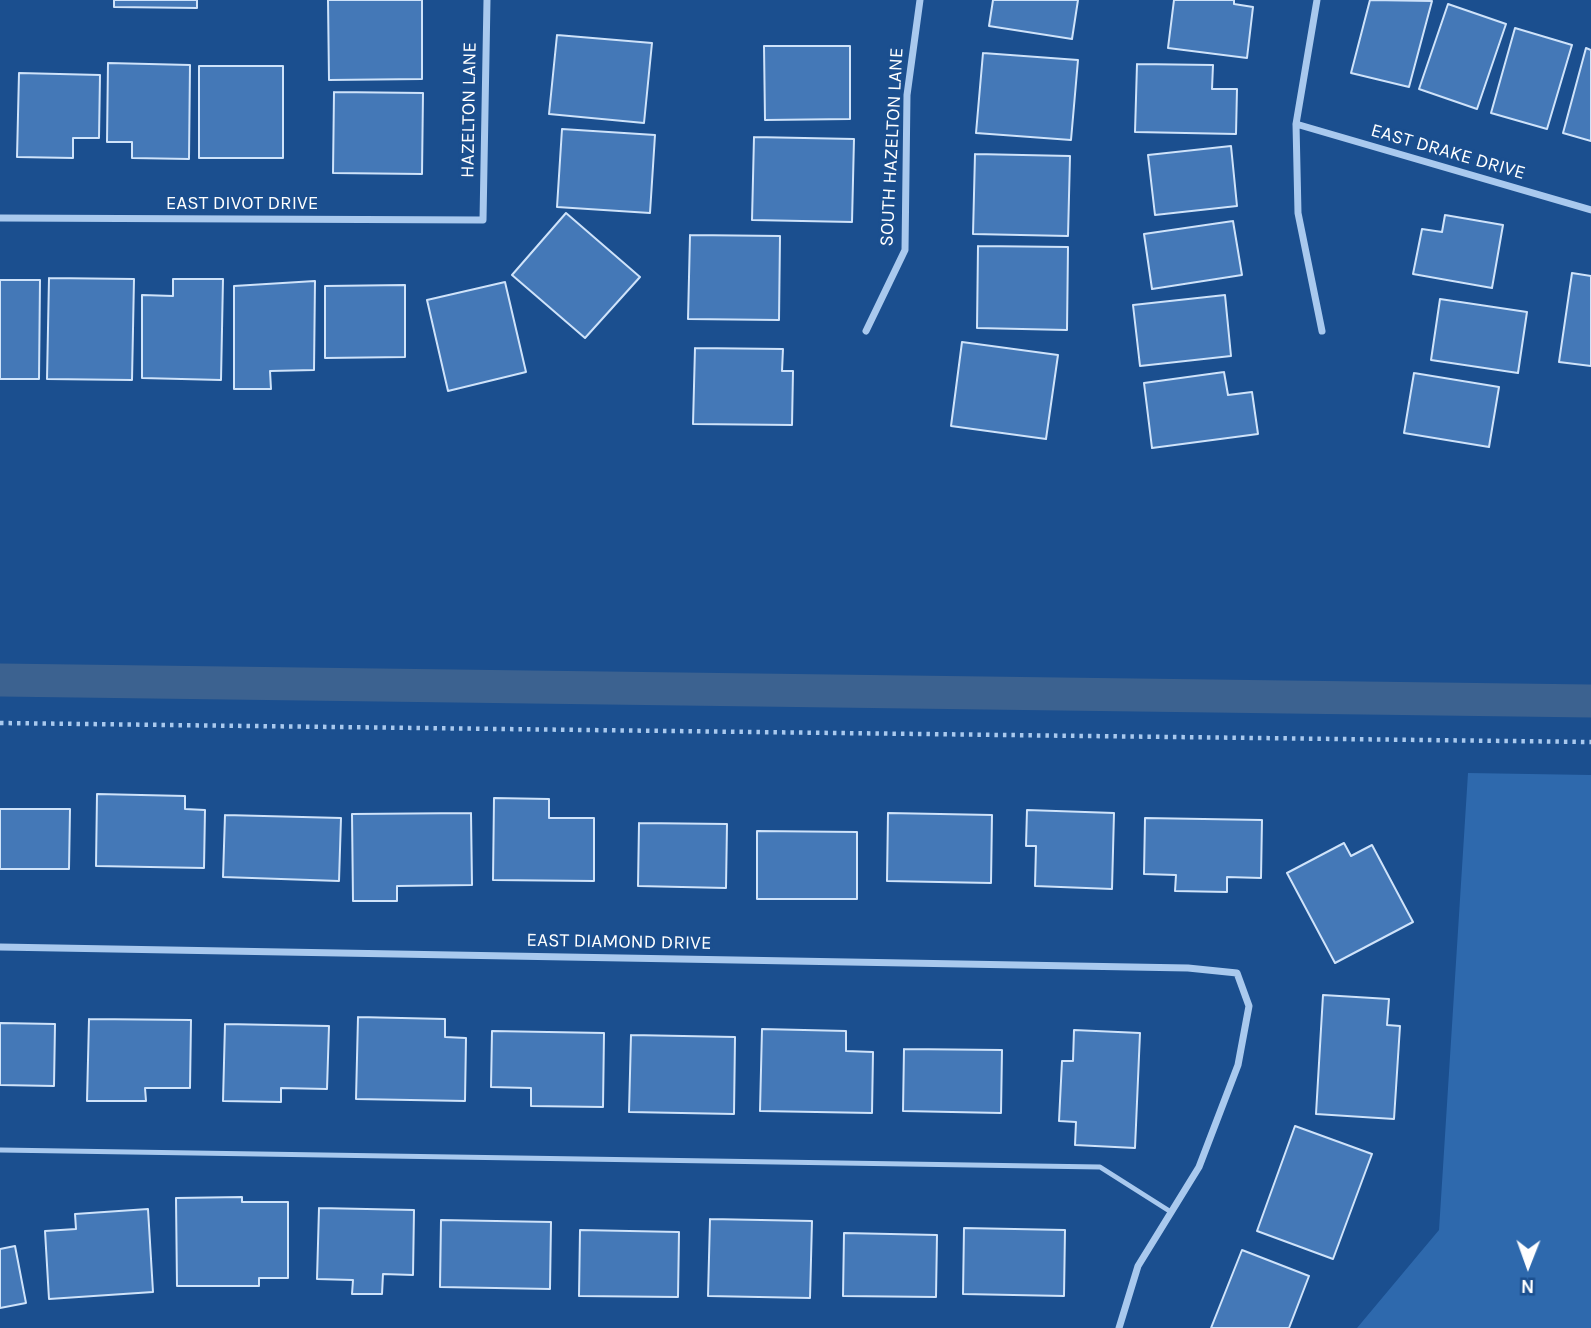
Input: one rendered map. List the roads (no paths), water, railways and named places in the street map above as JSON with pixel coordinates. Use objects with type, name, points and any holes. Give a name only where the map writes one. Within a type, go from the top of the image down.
[{"type":"street","name":"HAZELTON LANE","points":[[483,220],[487,0]]},
{"type":"street","name":"SOUTH HAZELTON LANE","points":[[866,331],[905,250],[907,95],[920,0]]},
{"type":"street","points":[[1317,0],[1296,124],[1298,213],[1322,331]]},
{"type":"street","name":"EAST DRAKE DRIVE","points":[[1296,124],[1591,210]]},
{"type":"street","name":"EAST DIVOT DRIVE","points":[[0,218],[483,220]]},
{"type":"street","name":"EAST DIAMOND DRIVE","points":[[0,947],[1188,968],[1237,973],[1249,1006],[1238,1065],[1199,1167],[1171,1212]]},
{"type":"street","points":[[1119,1328],[1138,1266],[1171,1212]]},
{"type":"lane","points":[[0,1150],[1100,1167],[1171,1212]]},
{"type":"waterway","points":[[0,680],[1591,701]]}]
